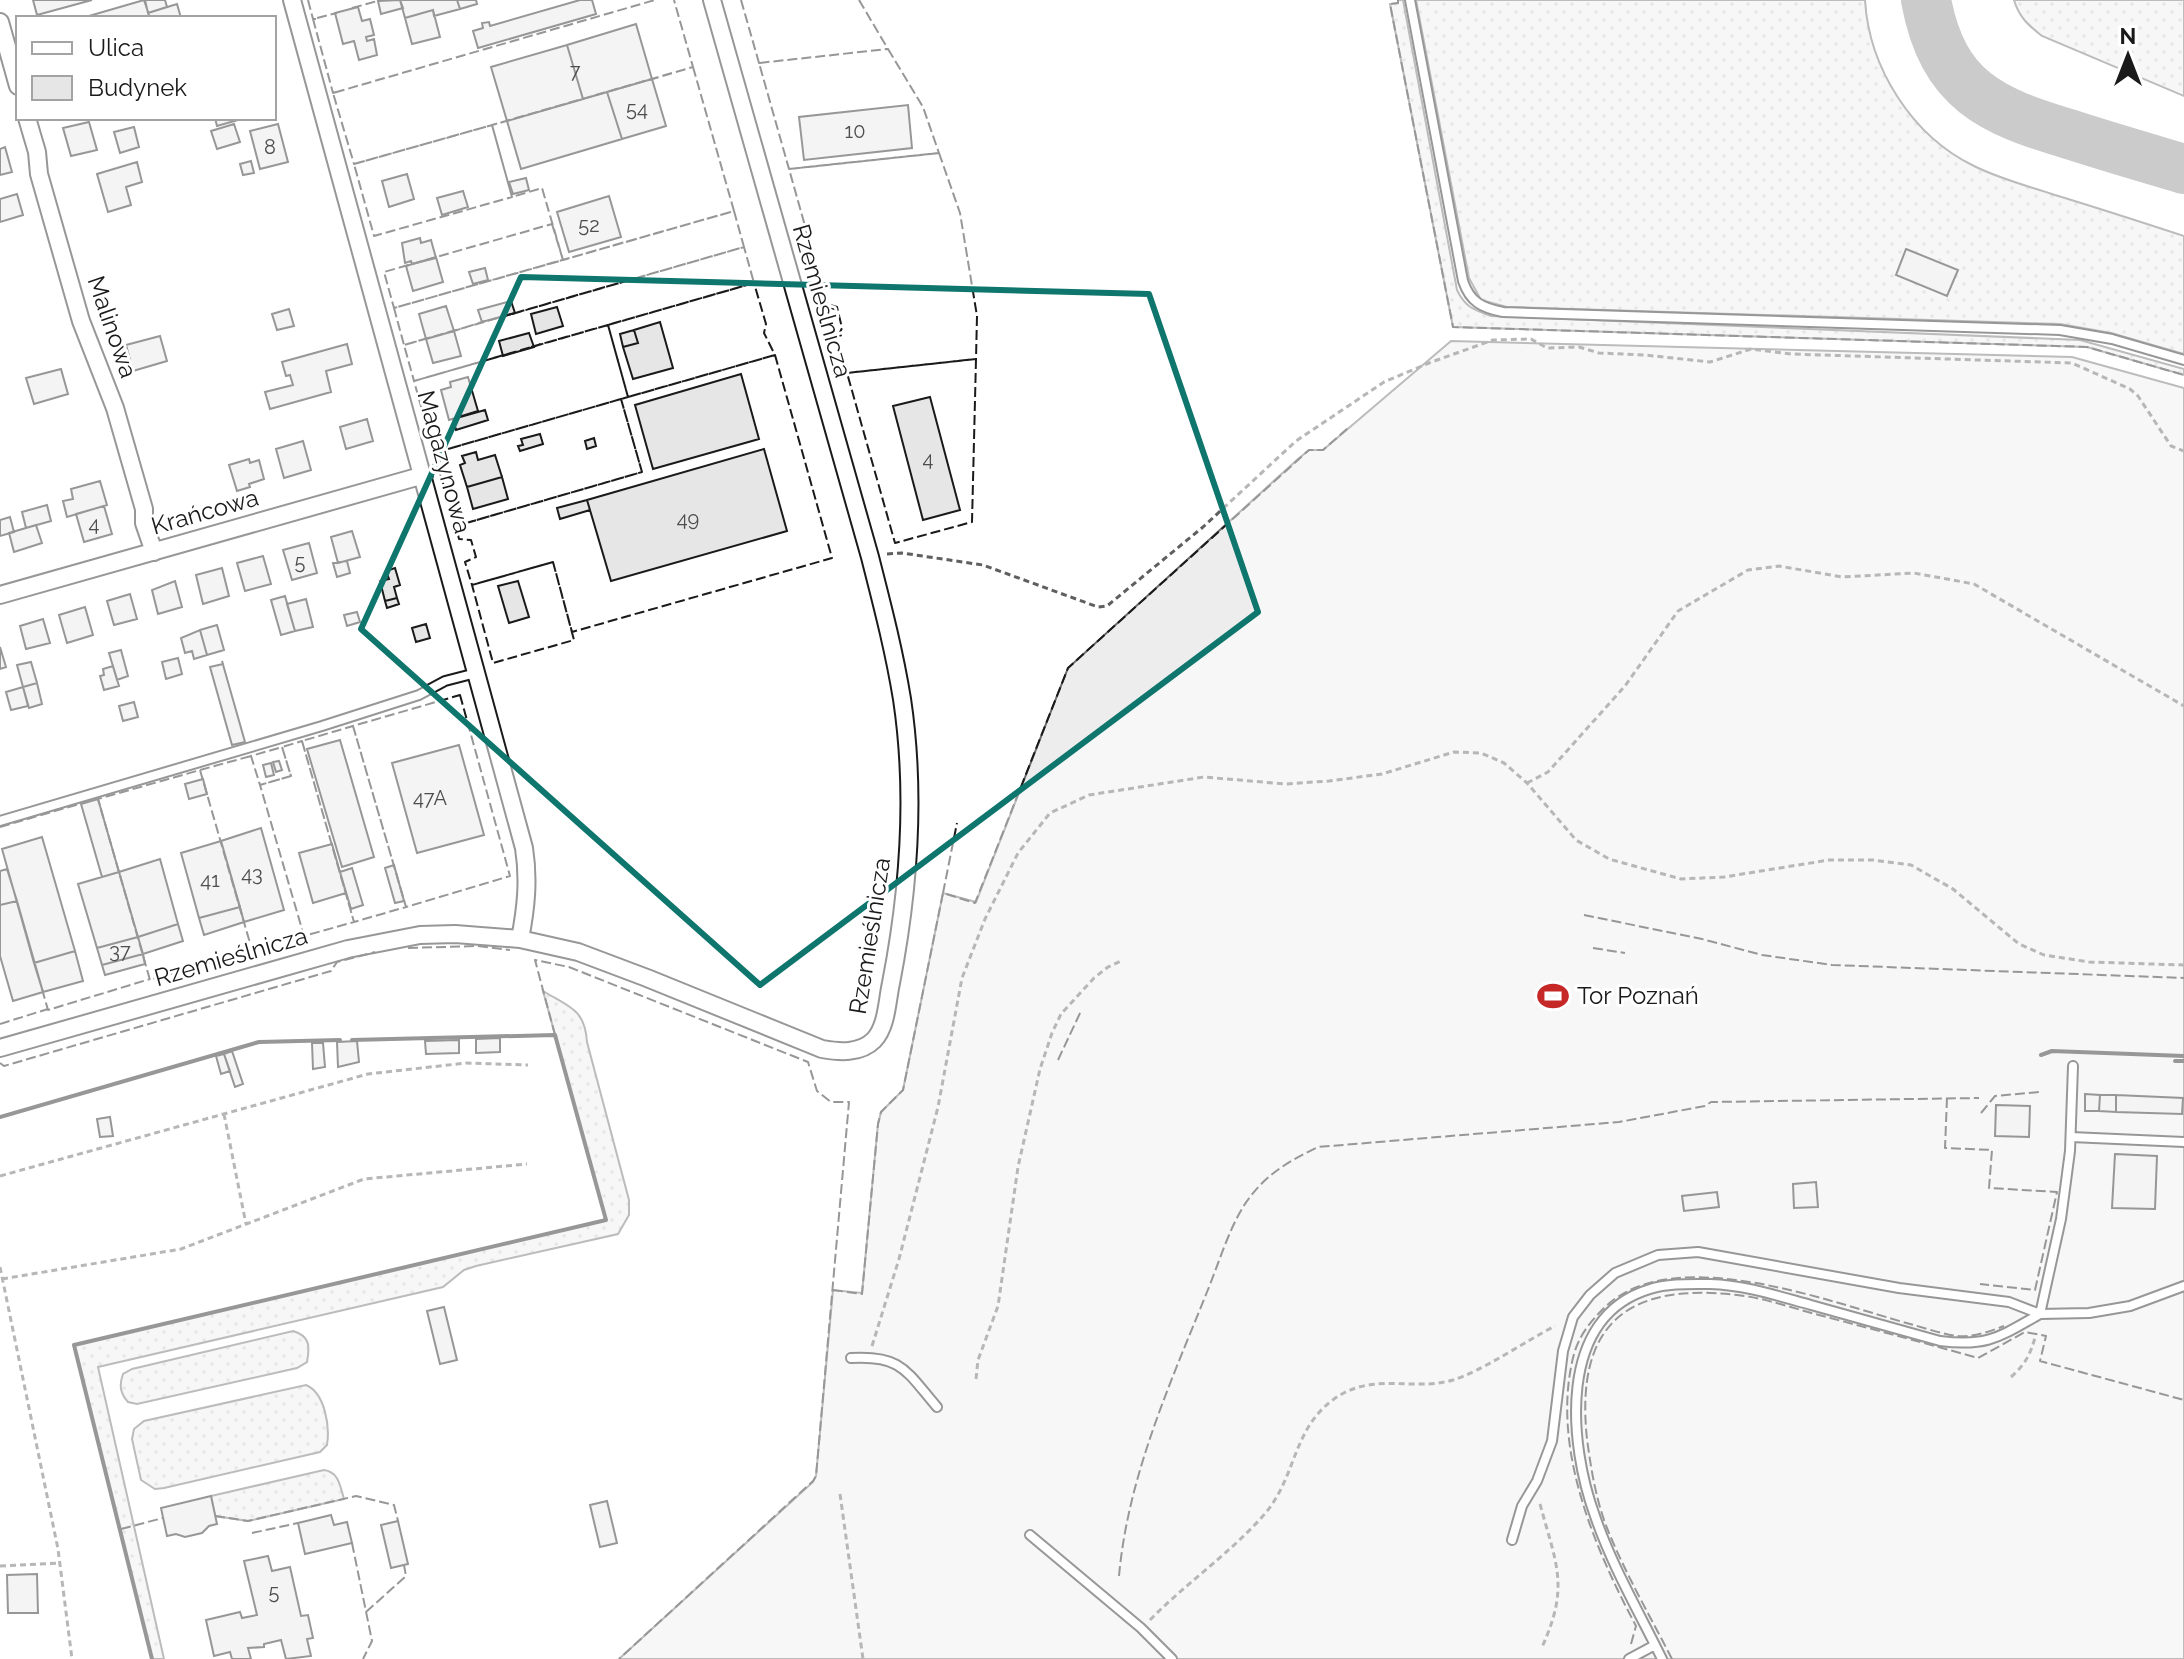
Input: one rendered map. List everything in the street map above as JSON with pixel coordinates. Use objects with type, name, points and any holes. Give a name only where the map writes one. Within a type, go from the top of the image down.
[{"type":"street","name":"Magazynowa","points":[[292,0],[524,848],[528,875],[527,899],[520,939]]},
{"type":"street","name":"Rzemieślnicza","points":[[0,1048],[348,949],[420,935],[488,935],[578,952],[822,1049],[842,1052],[863,1047],[874,1040],[883,1026],[903,907],[908,837],[908,759],[902,699],[890,633],[870,557],[712,0]]},
{"type":"street","points":[[0,22],[16,79]]},
{"type":"street","name":"Malinowa","points":[[28,120],[37,152],[39,174],[81,321],[115,408],[154,552]]},
{"type":"street","name":"Krańcowa","points":[[0,595],[424,475]]},
{"type":"lane","points":[[1410,0],[1463,281],[1474,302],[1486,309],[2060,330],[2112,339],[2184,360]]},
{"type":"lane","points":[[0,821],[322,726],[419,695],[445,681],[476,673]]},
{"type":"lane","points":[[1662,1659],[1609,1552],[1594,1514],[1577,1433],[1576,1390],[1579,1368],[1591,1337],[1611,1312],[1632,1297],[1653,1288],[1711,1284],[1746,1287],[1940,1341],[1967,1344],[1991,1341],[2040,1314],[2061,1219],[2071,1137],[2073,1066]]},
{"type":"lane","points":[[2071,1137],[2184,1142]]},
{"type":"lane","points":[[1512,1540],[1522,1506],[1537,1481],[1552,1441],[1563,1351],[1573,1317],[1590,1295],[1615,1273],[1658,1255],[1698,1252],[1899,1288],[2009,1302],[2040,1314],[2089,1313],[2130,1306],[2184,1286]]},
{"type":"lane","points":[[851,1358],[889,1359],[904,1368],[937,1407]]},
{"type":"lane","points":[[1030,1535],[1141,1628],[1172,1659]]},
{"type":"lane","points":[[1629,1659],[1655,1645]]},
{"type":"path","points":[[870,557],[902,553],[983,565],[1098,607],[1107,606],[1203,527],[1296,441],[1384,382],[1493,340],[1531,339],[1547,348],[1579,347],[1599,353],[1710,362],[1751,349],[1791,354],[2061,361],[2107,377],[2130,389],[2138,396],[2171,446],[2184,451]]},
{"type":"path","points":[[1527,783],[1548,772],[1625,686],[1678,611],[1748,570],[1779,566],[1842,577],[1914,573],[1974,584],[2184,706]]},
{"type":"path","points":[[868,1357],[899,1259],[938,1107],[962,978],[985,919],[1018,853],[1050,813],[1089,795],[1204,777],[1285,784],[1329,781],[1382,774],[1454,752],[1481,753],[1504,763],[1527,783],[1576,840],[1609,859],[1652,872],[1681,879],[1724,877],[1829,860],[1873,860],[1911,865],[1953,889],[2019,944],[2044,955],[2089,962],[2184,965]]},
{"type":"path","points":[[976,1379],[978,1360],[998,1306],[1018,1167],[1040,1069],[1052,1033],[1061,1014],[1094,978],[1123,960]]},
{"type":"path","points":[[0,1176],[368,1074],[466,1063],[528,1065]]},
{"type":"path","points":[[224,1114],[246,1224]]},
{"type":"path","points":[[2,1279],[181,1249],[364,1179],[527,1164]]},
{"type":"path","points":[[0,1267],[60,1563],[72,1659]]},
{"type":"path","points":[[0,1303],[7,1302]]},
{"type":"path","points":[[2011,1377],[2031,1355],[2040,1314]]},
{"type":"path","points":[[1141,1628],[1264,1516],[1284,1487],[1307,1426],[1335,1399],[1370,1382],[1414,1384],[1453,1380],[1573,1317]]},
{"type":"path","points":[[1537,1481],[1540,1506],[1556,1554],[1560,1580],[1557,1608],[1542,1647]]},
{"type":"path","points":[[840,1494],[863,1659]]},
{"type":"path","points":[[0,1566],[60,1563]]},
{"type":"highlighted area","points":[[521,277],[1149,294],[1258,612],[760,985],[361,629]]},
{"type":"shaded area","points":[[1398,0],[1403,0],[1457,290],[1475,310],[1491,316],[2080,340],[2184,369],[2184,375],[2087,347],[1453,327],[1390,4],[1398,3]]},
{"type":"shaded area","points":[[1416,0],[1865,0],[1875,50],[1898,97],[1931,137],[1952,153],[2004,179],[2184,236],[2184,354],[2111,333],[2060,324],[1507,307],[1481,300],[1469,278]]},
{"type":"shaded area","points":[[2014,0],[2184,0],[2184,96],[2042,36],[2025,20]]},
{"type":"shaded area","name":"Tor Poznań","points":[[1451,341],[2072,357],[2184,388],[2184,1659],[619,1659],[816,1476],[833,1290],[862,1293],[878,1124],[881,1112],[903,1090],[943,893],[976,902],[1068,668],[1298,459],[1309,450],[1323,450]]},
{"type":"shaded area","points":[[543,991],[574,1010],[586,1031],[629,1200],[629,1215],[618,1234],[476,1266],[464,1270],[443,1287],[98,1367],[164,1659],[152,1659],[74,1345],[606,1220]]},
{"type":"shaded area","points":[[293,1331],[306,1339],[308,1346],[307,1362],[297,1368],[137,1404],[128,1402],[122,1392],[123,1374],[132,1369]]},
{"type":"shaded area","points":[[306,1385],[318,1395],[327,1420],[327,1445],[320,1452],[164,1488],[155,1489],[141,1480],[132,1439],[134,1429],[144,1421]]},
{"type":"shaded area","points":[[324,1470],[336,1477],[344,1499],[248,1521],[215,1516],[211,1496]]},
{"type":"building","points":[[33,0],[92,0],[37,15]]},
{"type":"building","points":[[144,0],[149,16],[89,16]]},
{"type":"building","points":[[145,0],[165,0],[167,7],[148,13]]},
{"type":"building","points":[[400,0],[457,0],[460,9],[434,16],[433,10],[405,18]]},
{"type":"building","points":[[400,0],[403,8],[381,14],[378,1]]},
{"type":"building","points":[[457,0],[476,0],[477,4],[460,9]]},
{"type":"building","points":[[580,0],[592,0],[596,14],[478,48],[473,31],[483,28],[482,23],[489,22],[490,26]]},
{"type":"building","points":[[177,4],[180,16],[149,16],[148,13]]},
{"type":"building","points":[[358,7],[362,21],[370,19],[374,35],[366,37],[367,41],[374,39],[377,55],[359,60],[354,41],[343,44],[335,13]]},
{"type":"building","points":[[433,10],[440,37],[412,44],[405,18]]},
{"type":"building","points":[[636,24],[652,79],[583,99],[567,45]]},
{"type":"building","points":[[567,45],[583,99],[507,121],[491,67]]},
{"type":"building","points":[[652,79],[666,126],[622,139],[607,92]]},
{"type":"building","points":[[607,92],[622,139],[521,169],[507,121]]},
{"type":"building","points":[[908,105],[912,148],[804,160],[799,117]]},
{"type":"building","points":[[216,120],[238,120],[217,126]]},
{"type":"building","points":[[89,122],[97,150],[71,156],[63,128]]},
{"type":"building","points":[[234,124],[240,142],[217,149],[211,131]]},
{"type":"building","points":[[278,124],[288,162],[260,169],[250,131]]},
{"type":"building","points":[[134,127],[139,147],[120,153],[114,132]]},
{"type":"building","points":[[5,147],[12,172],[0,175],[0,149]]},
{"type":"building","points":[[251,161],[254,173],[243,175],[240,164]]},
{"type":"building","points":[[137,162],[142,182],[126,187],[131,205],[108,212],[97,174]]},
{"type":"building","points":[[407,174],[414,199],[389,207],[382,181]]},
{"type":"building","points":[[526,178],[529,190],[513,194],[509,182]]},
{"type":"building","points":[[463,191],[468,207],[442,215],[437,198]]},
{"type":"building","points":[[17,194],[23,215],[0,222],[0,199]]},
{"type":"building","points":[[609,196],[621,237],[569,252],[557,212]]},
{"type":"building","points":[[420,238],[421,243],[431,240],[436,258],[405,263],[402,243]]},
{"type":"building","points":[[1906,249],[1958,270],[1947,296],[1896,275]]},
{"type":"building","points":[[436,257],[443,282],[413,291],[406,266]]},
{"type":"building","points":[[485,268],[488,280],[473,284],[469,272]]},
{"type":"building","points":[[511,301],[515,313],[482,322],[478,310]]},
{"type":"building","points":[[446,306],[454,331],[426,339],[419,314]]},
{"type":"building","points":[[557,307],[563,326],[536,334],[531,314]]},
{"type":"building","points":[[289,309],[294,326],[277,330],[272,314]]},
{"type":"building","points":[[660,322],[673,368],[633,379],[623,347],[638,343],[634,330]]},
{"type":"building","points":[[634,330],[638,343],[623,347],[620,334]]},
{"type":"building","points":[[454,331],[461,356],[433,363],[426,339]]},
{"type":"building","points":[[529,333],[534,347],[503,356],[499,341]]},
{"type":"building","points":[[160,336],[167,361],[133,371],[126,345]]},
{"type":"building","points":[[347,344],[352,364],[326,371],[331,392],[270,409],[265,392],[293,385],[290,375],[286,376],[282,362]]},
{"type":"building","points":[[61,369],[68,394],[34,404],[26,378]]},
{"type":"building","points":[[741,374],[759,439],[653,469],[635,405]]},
{"type":"building","points":[[468,377],[478,411],[449,420],[441,390],[451,387],[450,382]]},
{"type":"building","points":[[930,397],[960,510],[923,520],[893,406]]},
{"type":"building","points":[[485,410],[488,420],[456,430],[453,419]]},
{"type":"building","points":[[367,419],[373,441],[346,449],[340,427]]},
{"type":"building","points":[[540,434],[543,444],[520,451],[518,446],[523,445],[521,439]]},
{"type":"building","points":[[594,438],[596,446],[587,449],[585,441]]},
{"type":"building","points":[[303,441],[311,470],[284,478],[276,449]]},
{"type":"building","points":[[764,449],[787,531],[611,581],[587,500]]},
{"type":"building","points":[[476,452],[478,460],[495,455],[502,477],[467,487],[460,465],[465,463],[462,456]]},
{"type":"building","points":[[249,459],[250,463],[259,460],[264,479],[237,491],[229,465]]},
{"type":"building","points":[[502,477],[508,499],[473,509],[467,487]]},
{"type":"building","points":[[100,481],[107,505],[67,517],[63,501],[73,499],[71,489]]},
{"type":"building","points":[[587,500],[590,510],[560,519],[557,508]]},
{"type":"building","points":[[47,505],[51,521],[26,528],[22,512]]},
{"type":"building","points":[[104,506],[112,534],[84,542],[76,514]]},
{"type":"building","points":[[10,517],[14,532],[0,536],[0,520]]},
{"type":"building","points":[[36,525],[42,543],[14,552],[9,533]]},
{"type":"building","points":[[352,531],[360,557],[338,563],[331,537]]},
{"type":"building","points":[[309,543],[317,573],[292,580],[283,550]]},
{"type":"building","points":[[263,556],[271,584],[245,591],[237,563]]},
{"type":"building","points":[[347,561],[350,573],[337,577],[333,563]]},
{"type":"building","points":[[222,568],[229,596],[203,604],[196,575]]},
{"type":"building","points":[[395,568],[400,585],[394,587],[397,598],[385,601],[380,581],[389,579],[386,571]]},
{"type":"building","points":[[175,581],[182,607],[158,614],[152,590]]},
{"type":"building","points":[[518,581],[529,617],[509,623],[498,586]]},
{"type":"building","points":[[130,594],[137,619],[114,625],[107,601]]},
{"type":"building","points":[[285,596],[295,631],[281,635],[271,600]]},
{"type":"building","points":[[397,598],[399,604],[387,608],[385,601]]},
{"type":"building","points":[[306,599],[313,627],[295,631],[287,604]]},
{"type":"building","points":[[85,607],[93,635],[67,643],[59,615]]},
{"type":"building","points":[[357,612],[360,622],[347,626],[344,615]]},
{"type":"building","points":[[43,619],[50,643],[26,649],[20,626]]},
{"type":"building","points":[[426,624],[430,638],[416,642],[412,628]]},
{"type":"building","points":[[217,625],[224,650],[207,655],[200,630]]},
{"type":"building","points":[[200,630],[207,655],[194,659],[192,651],[185,653],[181,638]]},
{"type":"building","points":[[0,647],[6,667],[0,669]]},
{"type":"building","points":[[121,650],[128,676],[117,680],[109,653]]},
{"type":"building","points":[[178,658],[182,674],[166,679],[162,662]]},
{"type":"building","points":[[31,662],[37,683],[23,687],[17,665]]},
{"type":"building","points":[[223,664],[245,742],[232,745],[210,667]]},
{"type":"building","points":[[113,666],[119,686],[104,690],[100,676],[104,675],[103,669]]},
{"type":"building","points":[[37,683],[42,704],[29,708],[23,687]]},
{"type":"building","points":[[23,687],[28,706],[11,710],[6,692]]},
{"type":"building","points":[[134,702],[138,717],[123,721],[119,706]]},
{"type":"building","points":[[340,740],[374,857],[342,867],[307,749]]},
{"type":"building","points":[[459,745],[484,835],[417,853],[392,763]]},
{"type":"building","points":[[279,761],[282,770],[276,772],[273,762]]},
{"type":"building","points":[[271,763],[274,775],[266,777],[263,765]]},
{"type":"building","points":[[203,779],[207,794],[189,799],[185,784]]},
{"type":"building","points":[[98,799],[119,872],[102,877],[81,804]]},
{"type":"building","points":[[261,828],[284,910],[244,922],[221,841]]},
{"type":"building","points":[[42,837],[75,951],[34,963],[2,849]]},
{"type":"building","points":[[221,841],[240,907],[199,918],[181,853]]},
{"type":"building","points":[[332,844],[346,893],[313,903],[299,853]]},
{"type":"building","points":[[160,859],[178,924],[138,937],[119,872]]},
{"type":"building","points":[[394,865],[404,901],[395,903],[385,868]]},
{"type":"building","points":[[352,868],[363,905],[351,909],[340,872]]},
{"type":"building","points":[[7,869],[17,901],[0,905],[0,871]]},
{"type":"building","points":[[119,872],[138,937],[97,948],[78,884]]},
{"type":"building","points":[[17,901],[43,992],[13,1001],[0,956],[0,905]]},
{"type":"building","points":[[240,907],[244,922],[204,935],[199,918]]},
{"type":"building","points":[[178,924],[183,941],[143,954],[138,937]]},
{"type":"building","points":[[138,937],[143,954],[102,965],[97,948]]},
{"type":"building","points":[[75,951],[83,981],[43,992],[34,963]]},
{"type":"building","points":[[143,954],[145,964],[105,975],[102,965]]},
{"type":"building","points":[[500,1038],[500,1052],[476,1053],[476,1039]]},
{"type":"building","points":[[459,1040],[459,1053],[426,1054],[425,1041]]},
{"type":"building","points":[[357,1041],[359,1062],[338,1067],[337,1042]]},
{"type":"building","points":[[312,1043],[323,1043],[325,1067],[313,1069]]},
{"type":"building","points":[[232,1051],[243,1084],[235,1087],[224,1054]]},
{"type":"building","points":[[224,1054],[230,1071],[221,1074],[216,1056]]},
{"type":"building","points":[[2085,1094],[2100,1095],[2099,1111],[2085,1111]]},
{"type":"building","points":[[2100,1095],[2116,1095],[2116,1112],[2099,1111]]},
{"type":"building","points":[[2116,1095],[2183,1098],[2182,1114],[2116,1112]]},
{"type":"building","points":[[1996,1105],[2030,1106],[2029,1137],[1995,1136]]},
{"type":"building","points":[[110,1117],[113,1136],[100,1137],[97,1119]]},
{"type":"building","points":[[2115,1154],[2157,1156],[2155,1209],[2112,1208]]},
{"type":"building","points":[[1816,1182],[1818,1207],[1794,1208],[1793,1184]]},
{"type":"building","points":[[1717,1192],[1719,1207],[1684,1211],[1682,1196]]},
{"type":"building","points":[[444,1307],[457,1360],[440,1364],[427,1311]]},
{"type":"building","points":[[211,1496],[217,1524],[209,1526],[202,1533],[185,1537],[176,1534],[167,1536],[161,1508]]},
{"type":"building","points":[[607,1501],[617,1543],[600,1547],[590,1505]]},
{"type":"building","points":[[331,1515],[334,1525],[347,1522],[352,1543],[305,1554],[298,1523]]},
{"type":"building","points":[[398,1521],[408,1564],[391,1568],[381,1525]]},
{"type":"building","points":[[268,1556],[272,1571],[290,1567],[301,1616],[308,1615],[313,1638],[307,1639],[311,1656],[286,1659],[281,1640],[264,1644],[264,1647],[248,1648],[251,1659],[232,1659],[230,1652],[214,1656],[206,1620],[240,1612],[242,1618],[257,1615],[244,1561]]},
{"type":"building","points":[[37,1574],[38,1613],[8,1613],[7,1575]]},
{"type":"taxiway","points":[[1926,0],[1945,56],[1958,76],[1975,93],[2017,117],[2184,169]]},
{"type":"fence","points":[[308,0],[313,19],[316,19]]},
{"type":"fence","points":[[352,8],[381,0]]},
{"type":"fence","points":[[510,120],[354,164],[333,93],[655,0]]},
{"type":"fence","points":[[649,80],[693,67],[674,0]]},
{"type":"fence","points":[[741,0],[761,62]]},
{"type":"fence","points":[[859,0],[888,49],[885,49]]},
{"type":"fence","points":[[1398,0],[1398,3],[1390,4],[1453,327],[2087,347],[2184,375]]},
{"type":"fence","points":[[336,92],[333,93],[313,19],[337,13]]},
{"type":"fence","points":[[888,49],[923,107],[939,153],[789,169],[759,63],[888,49]]},
{"type":"fence","points":[[693,67],[734,211],[563,260],[542,188],[512,197],[492,125],[693,67]]},
{"type":"fence","points":[[492,125],[512,197],[374,236],[354,164],[492,125]]},
{"type":"fence","points":[[939,153],[960,213],[977,316],[976,359],[847,373],[837,339],[842,328],[837,307],[827,304],[789,169],[939,153]]},
{"type":"fence","points":[[734,211],[744,247],[404,345],[394,308],[734,211]]},
{"type":"fence","points":[[552,224],[563,260],[394,308],[384,272],[552,224]]},
{"type":"fence","points":[[512,314],[744,247],[754,283],[608,325]]},
{"type":"fence","points":[[531,347],[754,283],[766,324],[764,333],[775,355],[628,397],[608,325]]},
{"type":"fence","points":[[451,332],[485,321]]},
{"type":"fence","points":[[608,325],[628,397],[434,453],[414,381],[608,325]]},
{"type":"fence","points":[[428,338],[404,345],[414,381],[508,354]]},
{"type":"fence","points":[[775,355],[832,558],[572,632],[553,562],[472,585],[465,562],[476,557],[471,540],[459,539],[456,526],[642,472],[621,399],[775,355]]},
{"type":"fence","points":[[976,359],[972,522],[895,543],[847,373],[976,359]]},
{"type":"fence","points":[[621,399],[642,472],[456,526],[434,453],[621,399]]},
{"type":"fence","points":[[833,1290],[862,1294],[878,1124],[881,1112],[903,1090],[943,893],[975,903],[1068,668],[1309,450],[1323,450],[1348,428]]},
{"type":"fence","points":[[553,562],[574,640],[493,663],[472,585],[553,562]]},
{"type":"fence","points":[[460,695],[510,876],[406,907],[353,726],[460,695]]},
{"type":"fence","points":[[353,726],[406,907],[354,922],[302,741],[353,726]]},
{"type":"fence","points":[[302,741],[354,922],[304,936],[260,785],[291,776],[282,747],[302,741]]},
{"type":"fence","points":[[282,747],[291,776],[260,785],[251,756],[282,747]]},
{"type":"fence","points":[[200,770],[251,756]]},
{"type":"fence","points":[[200,770],[252,950],[150,980],[98,799],[200,770]]},
{"type":"fence","points":[[0,827],[86,802]]},
{"type":"fence","points":[[943,893],[957,823]]},
{"type":"fence","points":[[1584,915],[1702,939],[1762,955],[1832,965],[2184,978]]},
{"type":"fence","points":[[408,948],[478,946],[510,950]]},
{"type":"fence","points":[[1593,948],[1625,953]]},
{"type":"fence","points":[[0,1063],[4,1066],[331,971],[337,962],[375,952]]},
{"type":"fence","points":[[555,1035],[535,960],[569,967],[808,1062],[817,1091],[831,1102],[849,1102],[816,1476],[619,1659]]},
{"type":"fence","points":[[42,989],[48,1010],[150,979]]},
{"type":"fence","points":[[0,1024],[48,1009]]},
{"type":"fence","points":[[1058,1060],[1081,1011]]},
{"type":"fence","points":[[1981,1113],[1995,1096],[2040,1092]]},
{"type":"fence","points":[[1947,1098],[1945,1148],[1992,1150],[1989,1188],[2057,1192],[2035,1290],[1980,1284]]},
{"type":"fence","points":[[1119,1576],[1131,1502],[1152,1431],[1231,1230],[1257,1188],[1299,1157],[1318,1147],[1619,1122],[1705,1106],[1711,1102],[1979,1098]]},
{"type":"fence","points":[[1631,1644],[1636,1626],[1605,1563],[1580,1494],[1568,1424],[1568,1389],[1574,1354],[1586,1330],[1603,1309],[1632,1289],[1668,1279],[1709,1278],[1796,1291],[1951,1335],[1975,1335],[2004,1326]]},
{"type":"fence","points":[[1672,1659],[1607,1528],[1594,1484],[1587,1439],[1585,1400],[1590,1367],[1600,1340],[1616,1320],[1637,1305],[1665,1296],[1698,1293],[1747,1296],[1978,1358],[2025,1332],[2046,1336],[2040,1361],[2184,1400]]},
{"type":"fence","points":[[215,1516],[248,1521],[356,1496],[394,1505],[398,1521]]},
{"type":"fence","points":[[121,1529],[163,1518]]},
{"type":"fence","points":[[252,1533],[298,1523]]},
{"type":"fence","points":[[352,1543],[372,1641],[363,1659]]},
{"type":"fence","points":[[366,1612],[406,1576],[404,1565]]},
{"type":"wall","points":[[152,1659],[74,1345],[606,1220],[555,1035],[352,1040]]},
{"type":"wall","points":[[0,1117],[259,1042],[340,1040]]},
{"type":"wall","points":[[2041,1055],[2052,1051],[2184,1056]]},
{"type":"wall","points":[[2175,1061],[2184,1061]]},
{"type":"place","name":"Tor Poznań","points":[[1553,996]]}]
